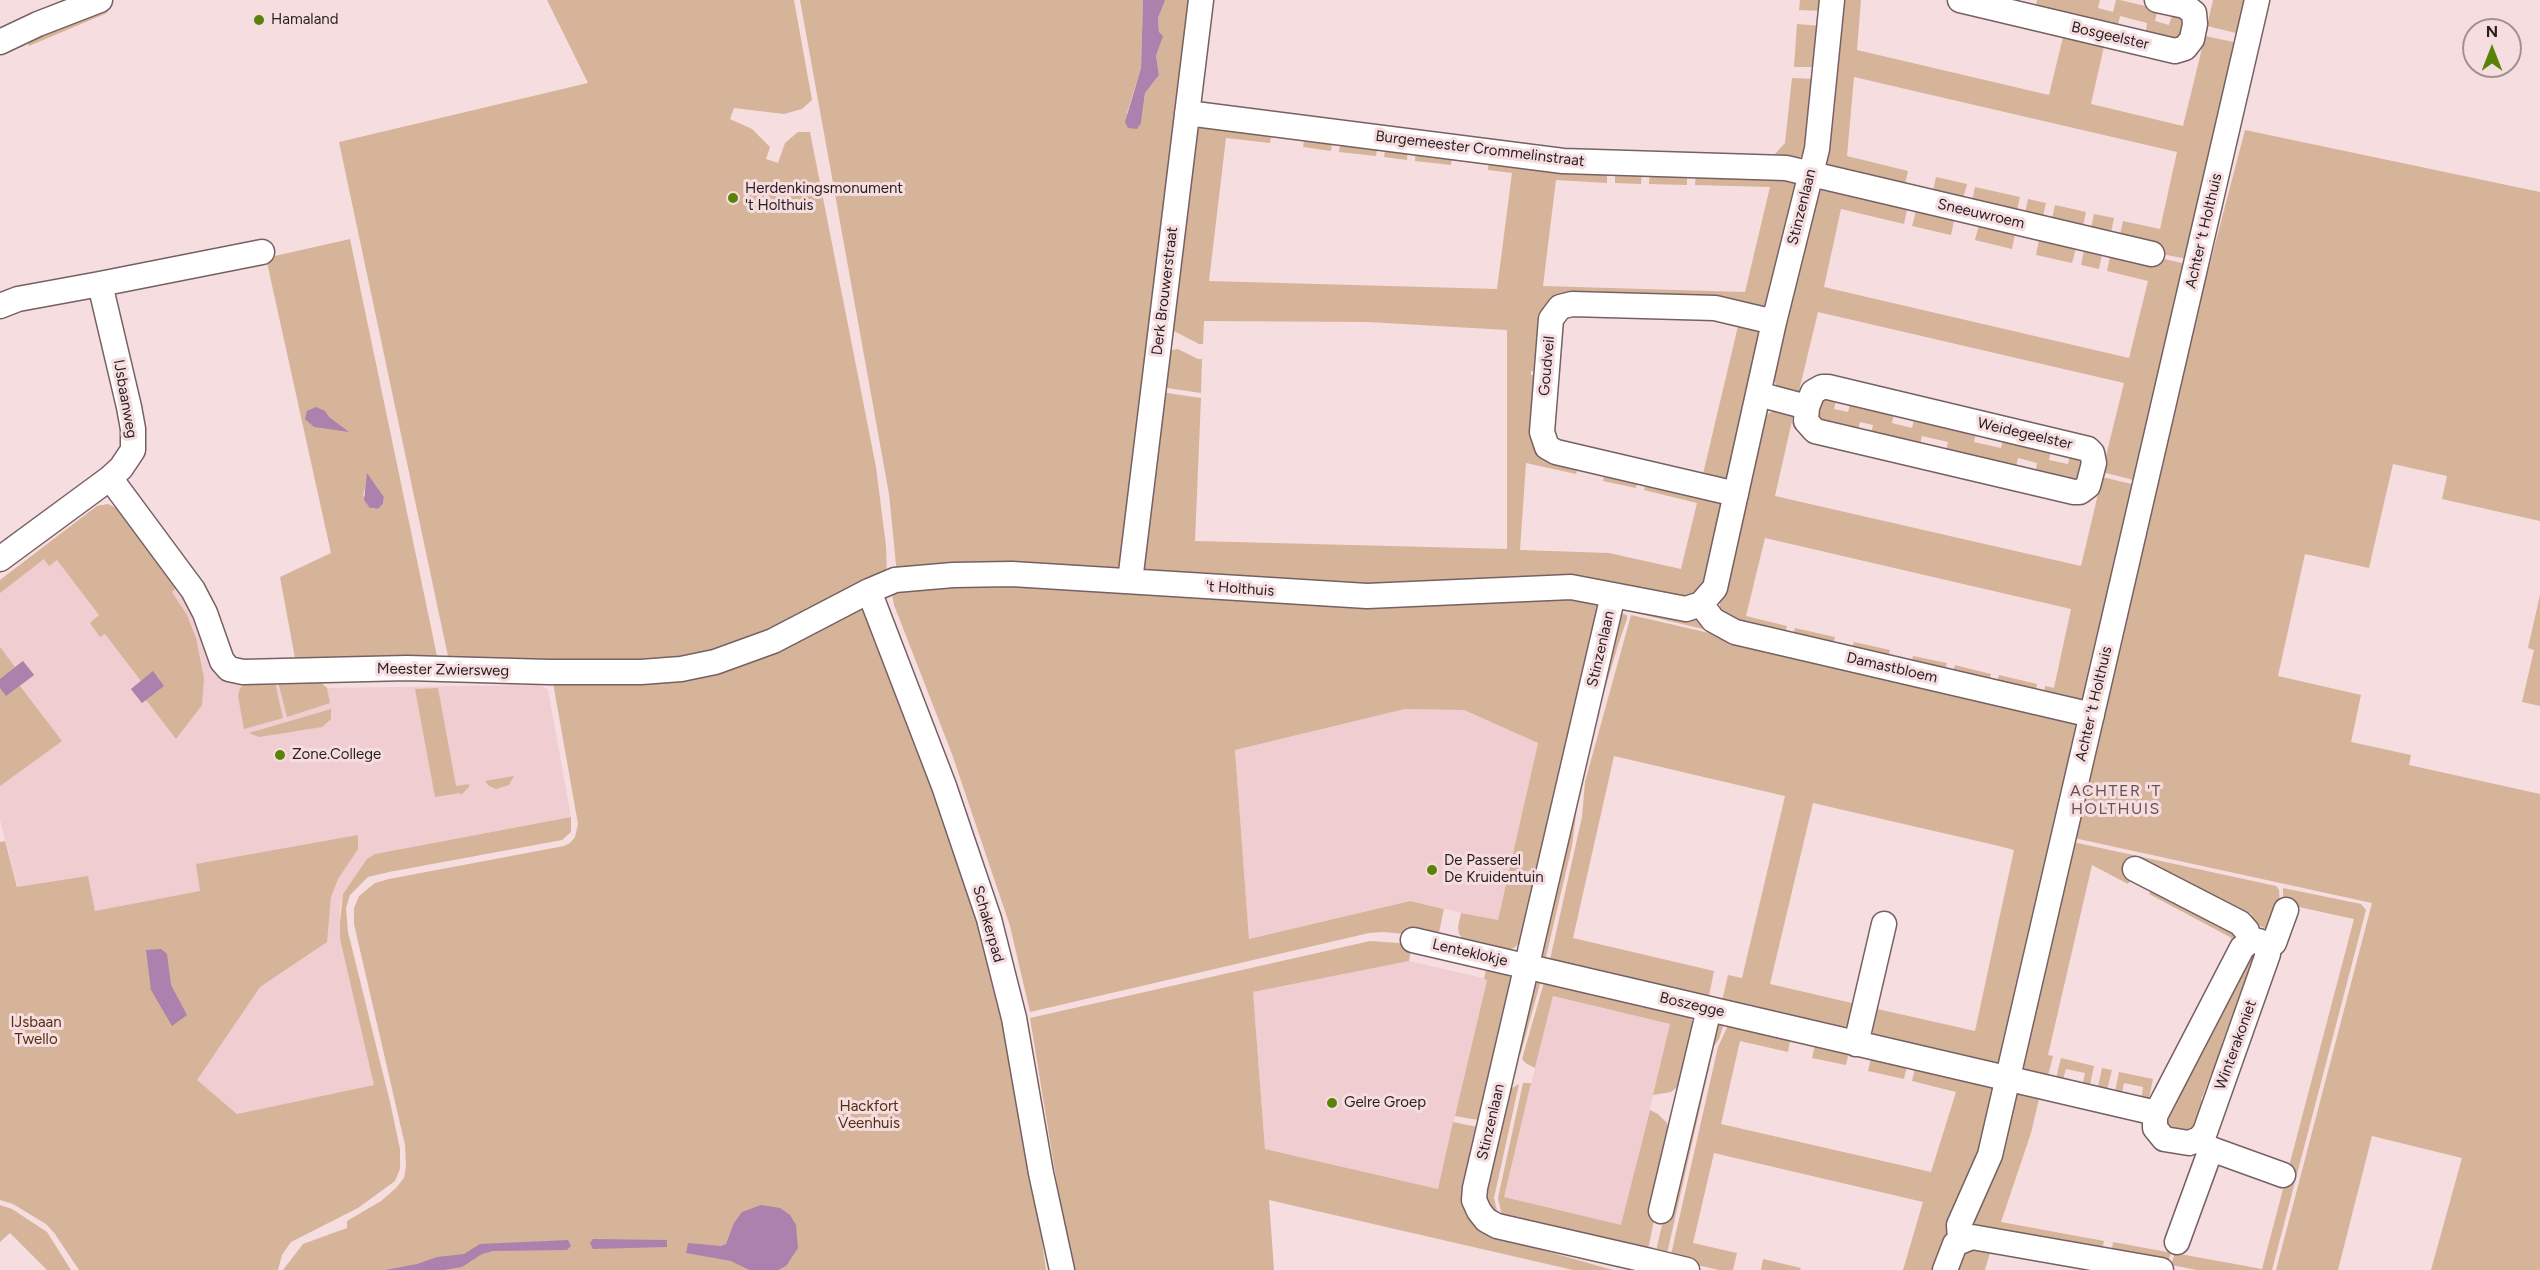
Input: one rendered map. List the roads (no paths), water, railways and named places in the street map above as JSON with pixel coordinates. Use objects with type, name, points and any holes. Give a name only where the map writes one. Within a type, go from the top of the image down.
[{"type":"street","points":[[0,42],[100,0]]},
{"type":"street","name":"Derk Brouwerstraat","points":[[1130,581],[1201,0]]},
{"type":"street","name":"Stinzenlaan","points":[[1687,1270],[1649,1266],[1497,1226],[1486,1220],[1476,1206],[1475,1188],[1613,595],[1680,609],[1691,609],[1701,604],[1715,588],[1774,322],[1819,136],[1832,0]]},
{"type":"street","name":"Bosgeelster","points":[[1960,0],[2175,51],[2185,48],[2192,39],[2195,24],[2193,13],[2185,6],[2157,0]]},
{"type":"street","name":"Achter 't Holthuis","points":[[1944,1270],[1952,1248],[1960,1240],[1959,1225],[1990,1155],[2257,0]]},
{"type":"street","name":"Burgemeester Crommelinstraat","points":[[1187,113],[1548,160],[1777,167],[1810,174]]},
{"type":"street","name":"Sneeuwroem","points":[[1810,174],[2152,254]]},
{"type":"street","points":[[0,306],[18,299],[262,252]]},
{"type":"street","name":"IJsbaanweg","points":[[0,559],[110,478],[122,468],[133,450],[133,429],[100,284]]},
{"type":"street","name":"Goudveil","points":[[1736,494],[1556,452],[1547,447],[1542,432],[1551,319],[1560,307],[1572,304],[1715,308],[1774,322]]},
{"type":"street","name":"Weidegeelster","points":[[1822,387],[1828,387],[2088,449],[2092,453],[2094,463],[2088,486],[2080,492],[2074,492],[1815,431],[1806,421],[1807,407],[1813,392],[1822,387]]},
{"type":"street","points":[[1758,394],[1807,407]]},
{"type":"street","name":"Meester Zwiersweg","points":[[110,478],[193,590],[205,613],[222,661],[229,669],[243,672],[407,668],[549,672],[641,672],[681,669],[715,662],[773,641],[869,591]]},
{"type":"street","name":"'t Holthuis","points":[[869,591],[895,580],[953,575],[1012,574],[1356,595],[1571,587],[1613,595]]},
{"type":"street","name":"Schakerpad","points":[[869,591],[944,786],[989,919],[1014,1018],[1041,1173],[1062,1270]]},
{"type":"street","name":"Damastbloem","points":[[1701,604],[1713,620],[1735,633],[2092,715]]},
{"type":"street","points":[[2134,869],[2240,923],[2259,945]]},
{"type":"street","name":"Winterakoniet","points":[[2157,1113],[2242,948],[2274,942],[2286,910]]},
{"type":"street","points":[[1856,1044],[1884,924]]},
{"type":"street","name":"Lenteklokje","points":[[1413,940],[1527,967]]},
{"type":"street","name":"Winterakoniet","points":[[2177,1242],[2205,1144],[2205,1132],[2266,960],[2259,945]]},
{"type":"street","name":"Boszegge","points":[[1527,967],[2008,1079]]},
{"type":"street","points":[[1661,1211],[1709,1009]]},
{"type":"street","points":[[2008,1079],[2157,1113],[2155,1128],[2164,1139],[2205,1144],[2283,1174]]},
{"type":"street","points":[[1960,1240],[1978,1238],[2161,1270]]},
{"type":"place","name":"Hamaland","points":[[259,20]]},
{"type":"place","name":"Herdenkingsmonument 't Holthuis","points":[[733,198]]},
{"type":"place","name":"Zone.College","points":[[280,755]]},
{"type":"place","name":"De Passerel De Kruidentuin","points":[[1432,870]]},
{"type":"place","name":"Gelre Groep","points":[[1332,1103]]},
{"type":"district","name":"ACHTER 'T HOLTHUIS","points":[[2116,800]]},
{"type":"park label","name":"IJsbaan Twello","points":[[36,1032]]},
{"type":"park label","name":"Hackfort Veenhuis","points":[[869,1116]]}]
